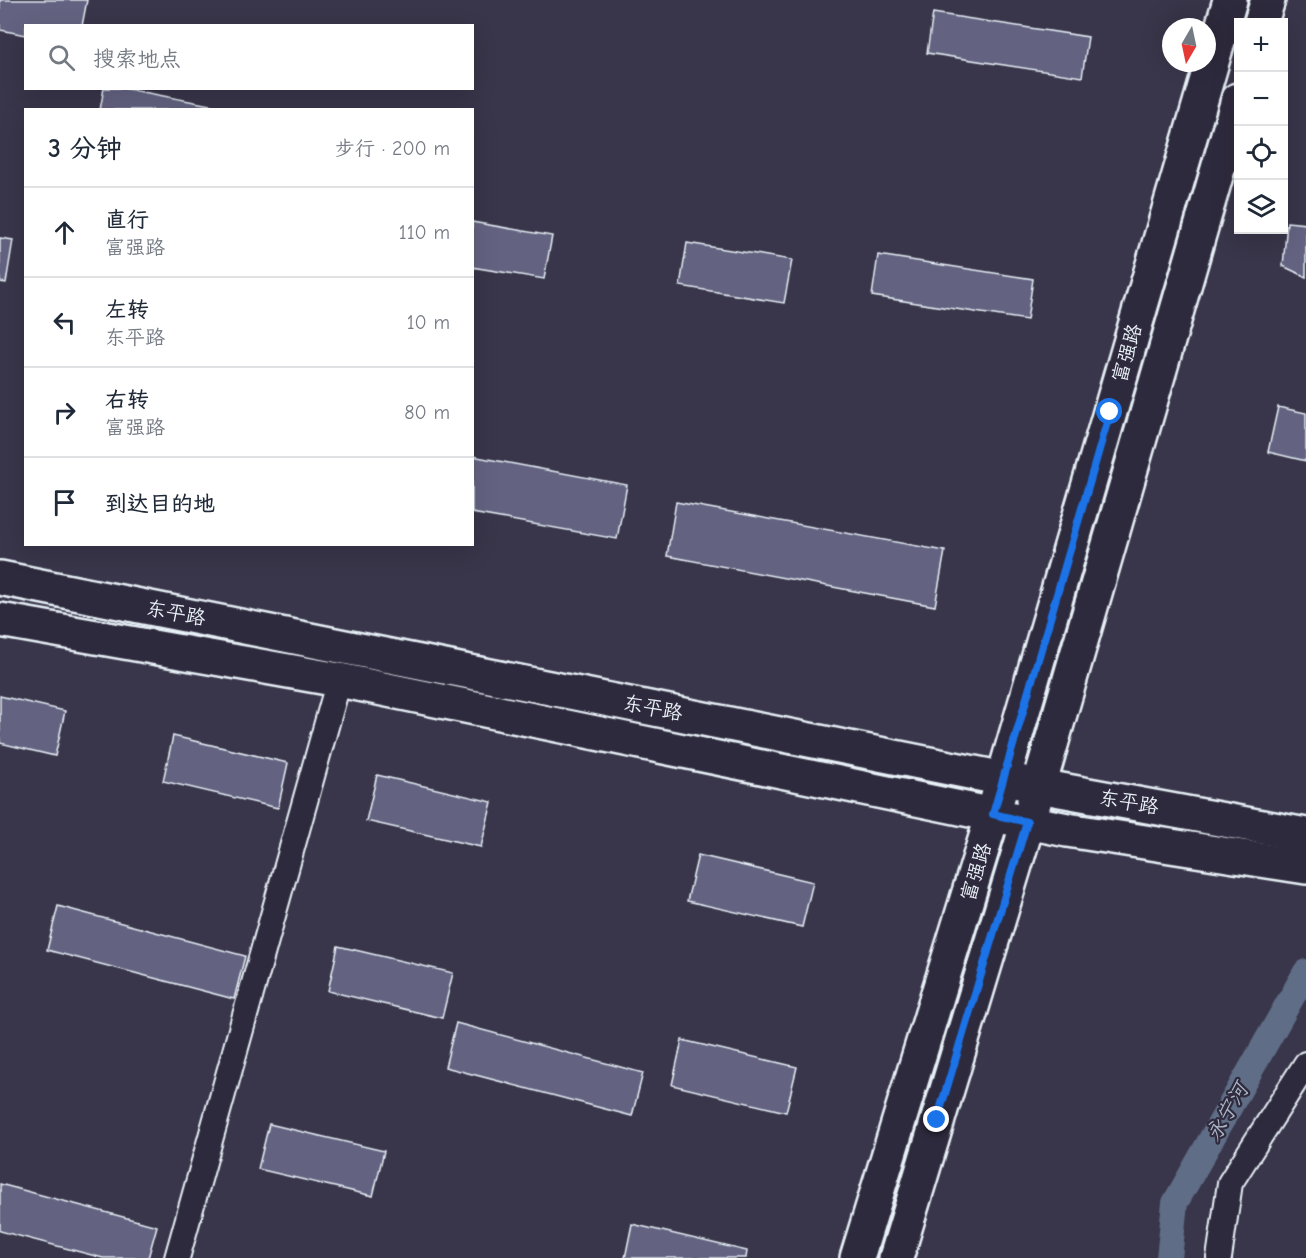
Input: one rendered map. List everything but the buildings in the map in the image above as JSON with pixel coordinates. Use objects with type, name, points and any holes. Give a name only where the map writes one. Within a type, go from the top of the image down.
[{"type":"main road","name":"富强路","points":[[857,1258],[1004,778],[1230,0]]},
{"type":"main road","points":[[1262,18],[1268,0]]},
{"type":"main road","name":"富强路","points":[[896,1258],[1027,822],[1040,786],[1234,117]]},
{"type":"main road","name":"东平路","points":[[0,578],[1040,786],[1299,834]]},
{"type":"main road","name":"东平路","points":[[0,620],[339,680],[1067,830],[1306,867]]},
{"type":"street","points":[[177,1258],[339,680]]},
{"type":"street","points":[[1219,1258],[1230,1183],[1306,1064]]},
{"type":"waterway","name":"永宁河","points":[[1169,1258],[1175,1203],[1306,972]]},
{"type":"route","points":[[937,1120],[1027,822],[993,814],[1110,412]]}]
